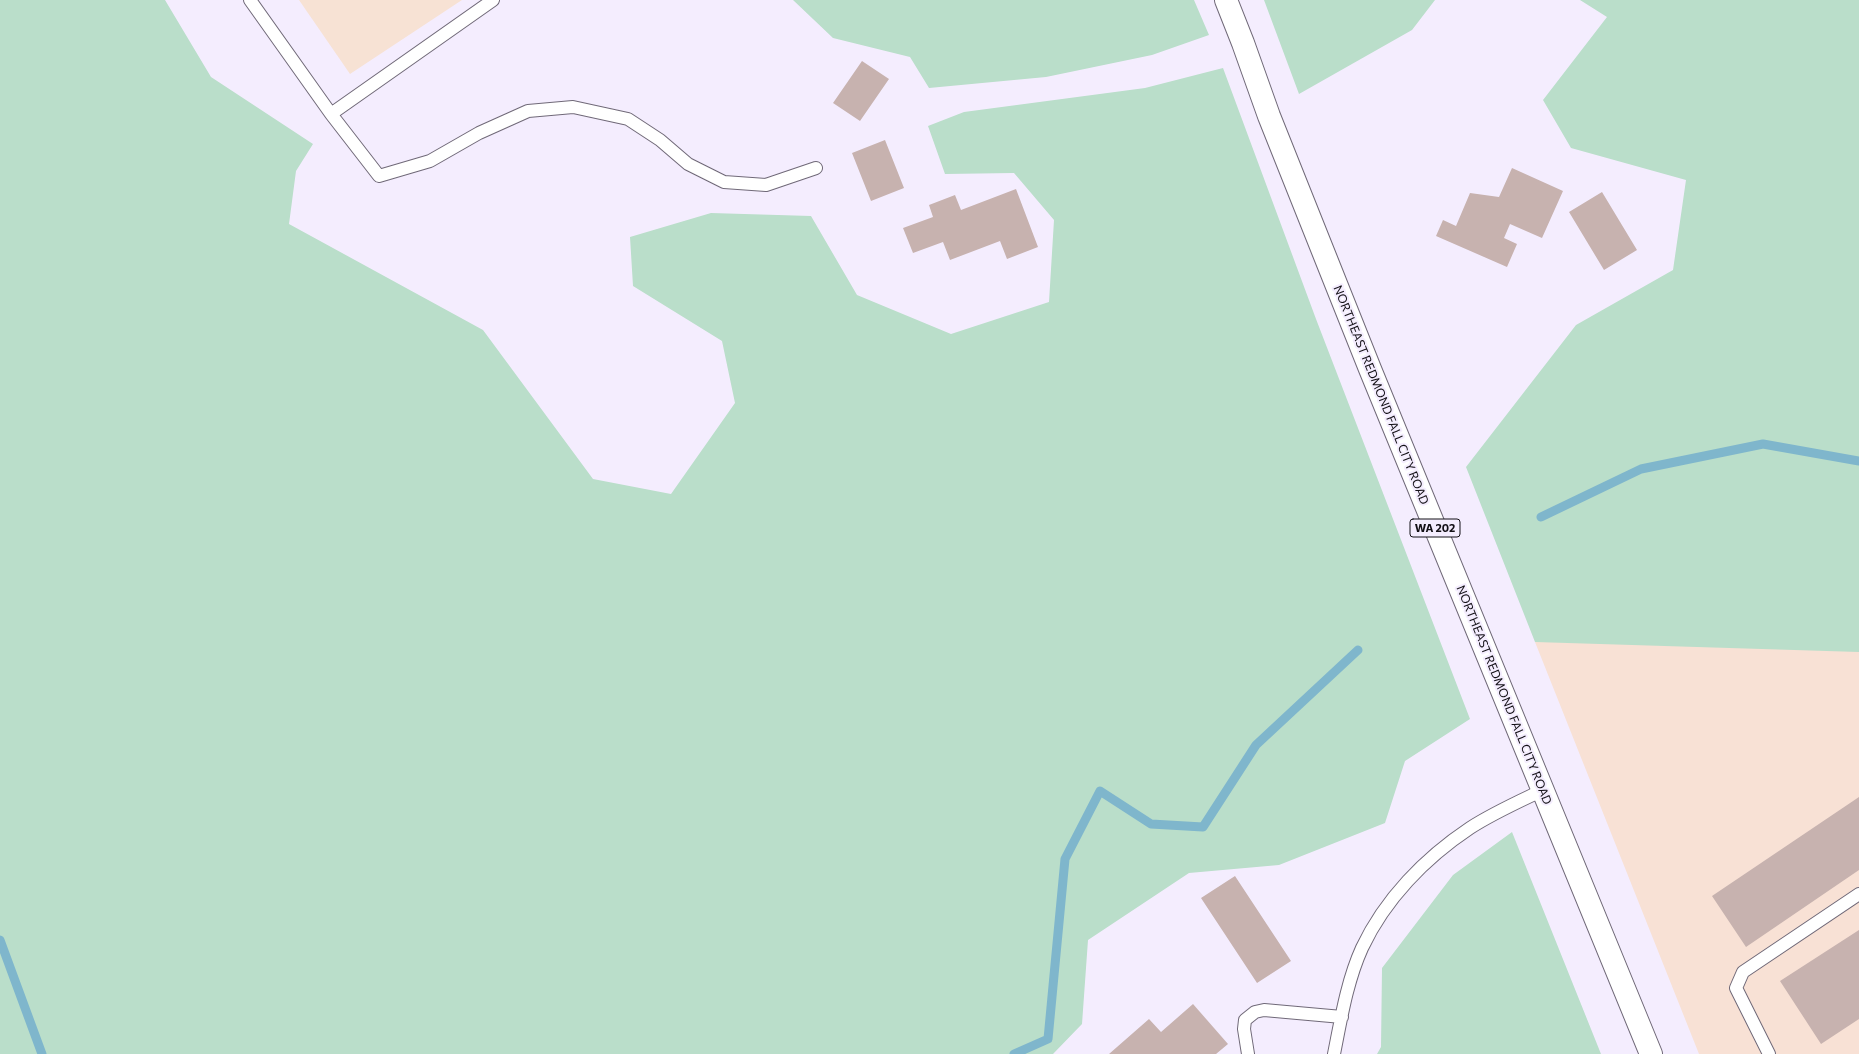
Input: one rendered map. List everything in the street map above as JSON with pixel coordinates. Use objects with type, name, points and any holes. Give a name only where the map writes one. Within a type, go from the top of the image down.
[{"type":"main road","name":"NORTHEAST REDMOND FALL CITY ROAD","points":[[1226,0],[1269,116],[1370,369],[1651,1054]]},
{"type":"lane","points":[[250,0],[330,114],[379,176],[430,161],[479,133],[528,111],[573,107],[628,119],[660,140],[688,164],[724,182],[766,185],[816,168]]},
{"type":"lane","points":[[330,114],[493,0]]},
{"type":"lane","points":[[1334,1054],[1346,997],[1361,950],[1378,918],[1404,884],[1423,864],[1470,828],[1543,790]]},
{"type":"lane","points":[[1769,1054],[1736,988],[1743,972],[1859,894]]},
{"type":"lane","points":[[1248,1054],[1244,1029],[1245,1020],[1255,1012],[1264,1010],[1342,1017]]},
{"type":"shaded area","points":[[299,0],[462,0],[350,74]]},
{"type":"shaded area","points":[[1786,479],[1859,591],[1859,1054],[1699,1054],[1535,642]]},
{"type":"green space","points":[[0,0],[165,0],[211,77],[313,144],[296,171],[289,224],[483,330],[593,479],[671,494],[735,403],[722,341],[633,286],[630,237],[711,213],[811,216],[857,295],[951,334],[1049,302],[1054,220],[1014,173],[945,174],[928,126],[964,112],[1145,88],[1223,68],[1316,319],[1470,719],[1405,761],[1385,823],[1279,865],[1189,873],[1088,940],[1082,1024],[1053,1054],[0,1054]]},
{"type":"green space","points":[[793,0],[1194,0],[1209,35],[1152,55],[1046,77],[929,88],[910,57],[833,38]]},
{"type":"green space","points":[[1264,0],[1435,0],[1412,30],[1299,94]]},
{"type":"green space","points":[[1580,0],[1859,0],[1859,652],[1535,642],[1466,467],[1576,325],[1673,270],[1686,180],[1571,148],[1543,100],[1607,17]]},
{"type":"green space","points":[[1512,832],[1601,1054],[1377,1054],[1381,1047],[1382,968],[1453,875]]},
{"type":"building","points":[[862,61],[889,79],[860,121],[833,103]]},
{"type":"building","points":[[885,140],[904,188],[871,201],[852,153]]},
{"type":"building","points":[[1512,168],[1563,191],[1542,238],[1510,224],[1504,238],[1517,244],[1507,267],[1436,236],[1443,220],[1456,226],[1470,193],[1499,197]]},
{"type":"building","points":[[1016,189],[1038,247],[1007,259],[1000,241],[950,260],[943,242],[913,253],[903,228],[933,217],[929,205],[955,195],[961,210]]},
{"type":"building","points":[[1602,192],[1637,250],[1604,270],[1569,212]]},
{"type":"building","points":[[1859,797],[1859,870],[1746,947],[1712,896]]},
{"type":"building","points":[[1235,876],[1291,961],[1257,983],[1201,898]]},
{"type":"building","points":[[1859,930],[1859,1019],[1821,1044],[1780,981]]},
{"type":"building","points":[[1193,1004],[1228,1044],[1216,1054],[1109,1054],[1149,1019],[1161,1032]]},
{"type":"waterway","points":[[1541,517],[1641,469],[1763,444],[1859,461]]},
{"type":"waterway","points":[[1014,1054],[1048,1039],[1065,859],[1100,791],[1151,824],[1203,827],[1256,745],[1358,650]]},
{"type":"waterway","points":[[0,940],[42,1054]]}]
